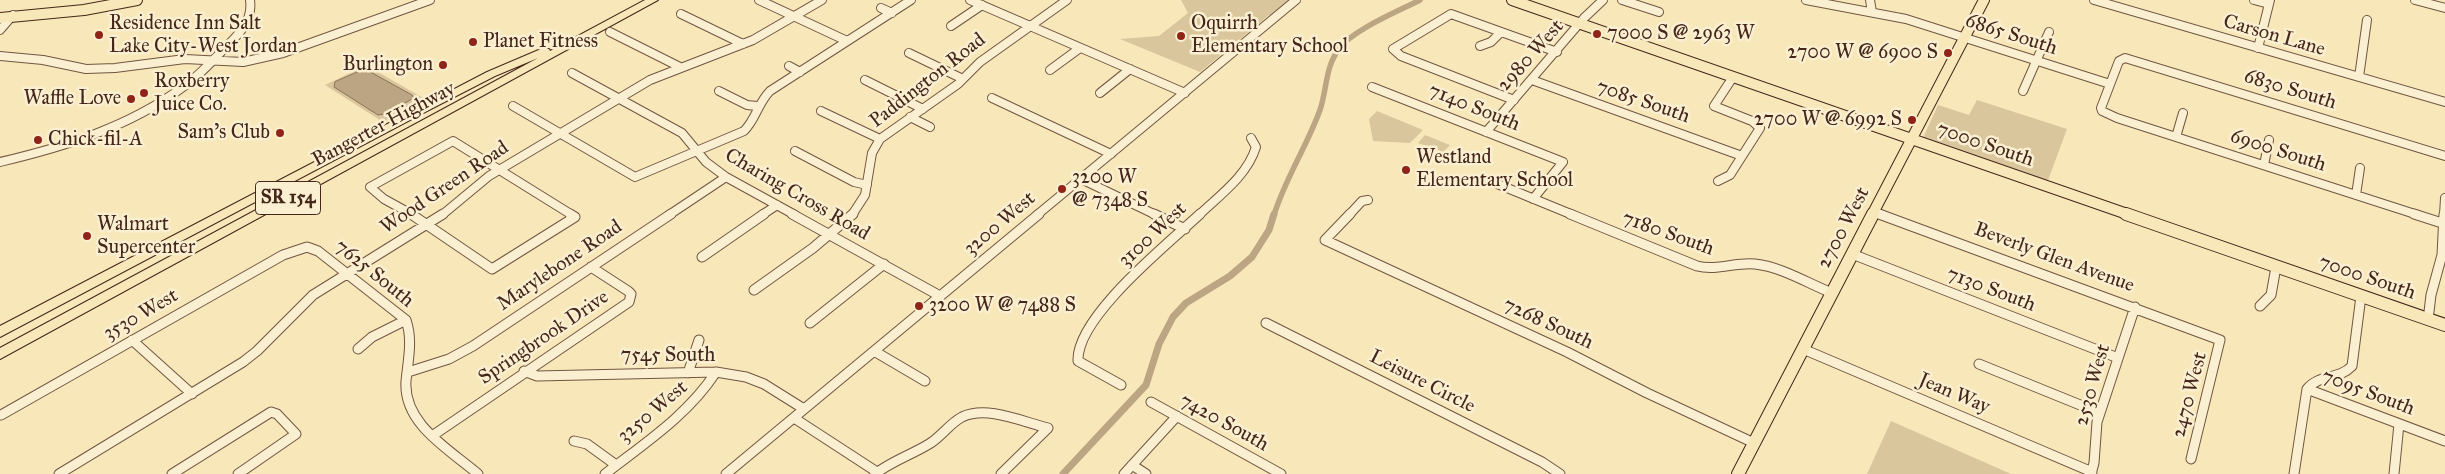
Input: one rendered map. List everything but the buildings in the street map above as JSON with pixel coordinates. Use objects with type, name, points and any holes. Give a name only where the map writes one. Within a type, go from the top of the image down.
[{"type":"highway","name":"Bangerter Highway","points":[[0,344],[639,0]]},
{"type":"highway","name":"Bangerter Highway","points":[[0,354],[653,0]]},
{"type":"highway","points":[[0,333],[398,122],[491,74],[545,51]]},
{"type":"highway","points":[[0,364],[410,137],[480,94]]},
{"type":"main road","points":[[0,18],[118,0]]},
{"type":"main road","points":[[0,14],[13,15],[84,10],[136,0]]},
{"type":"main road","name":"7000 South","points":[[1512,0],[2445,326]]},
{"type":"main road","name":"2700 West","points":[[1738,474],[1984,0]]},
{"type":"street","points":[[0,162],[71,142],[132,117],[183,86],[238,35],[250,17],[252,10],[250,0]]},
{"type":"street","points":[[213,60],[248,56],[281,49],[417,0]]},
{"type":"street","points":[[0,56],[92,69],[176,60],[233,62],[272,56],[430,0]]},
{"type":"street","points":[[758,0],[848,41]]},
{"type":"street","name":"Wood Green Road","points":[[60,474],[243,362],[263,346],[313,295],[428,224],[498,171],[650,80],[743,44],[822,0]]},
{"type":"street","points":[[513,106],[635,177],[744,131],[751,125],[757,106],[770,91],[911,0]]},
{"type":"street","points":[[970,0],[1185,93]]},
{"type":"street","name":"Paddington Road","points":[[754,290],[846,223],[858,209],[867,185],[874,148],[880,139],[963,79],[980,62],[1068,0]]},
{"type":"street","name":"3200 West","points":[[726,474],[1296,0]]},
{"type":"street","name":"2980 West","points":[[1486,132],[1581,24],[1590,21],[1603,0]]},
{"type":"street","points":[[1622,0],[1659,12]]},
{"type":"street","name":"6865 South","points":[[1806,0],[1906,19],[2110,84]]},
{"type":"street","points":[[1870,0],[1872,12]]},
{"type":"street","name":"Carson Lane","points":[[2094,0],[2445,102]]},
{"type":"street","points":[[2254,0],[2269,2],[2258,48]]},
{"type":"street","points":[[2415,0],[2445,8]]},
{"type":"street","points":[[951,26],[982,5]]},
{"type":"street","points":[[881,8],[892,13]]},
{"type":"street","points":[[681,14],[743,44]]},
{"type":"street","points":[[1514,100],[1401,56],[1393,49],[1451,14],[1557,52]]},
{"type":"street","points":[[0,30],[13,15]]},
{"type":"street","points":[[2359,78],[2368,20]]},
{"type":"street","points":[[610,32],[680,67]]},
{"type":"street","points":[[1480,46],[1492,42],[1501,32]]},
{"type":"street","points":[[2023,91],[2049,32]]},
{"type":"street","points":[[1050,70],[1080,48]]},
{"type":"street","points":[[909,53],[963,79]]},
{"type":"street","points":[[2110,84],[2119,61],[2125,58]]},
{"type":"street","name":"6830 South","points":[[2125,58],[2445,156]]},
{"type":"street","points":[[789,66],[800,72]]},
{"type":"street","points":[[1100,92],[1130,69]]},
{"type":"street","name":"Charing Cross Road","points":[[572,74],[682,133],[712,168],[726,177],[940,296]]},
{"type":"street","points":[[1718,181],[1730,175],[1759,131],[1759,125],[1714,106],[1733,77]]},
{"type":"street","points":[[865,80],[923,109]]},
{"type":"street","name":"7085 South","points":[[1532,80],[1742,156]]},
{"type":"street","name":"6900 South","points":[[2110,84],[2102,111],[2176,137],[2444,223]]},
{"type":"street","name":"7140 South","points":[[1372,87],[1563,162],[1533,199]]},
{"type":"street","points":[[719,91],[747,105],[757,106]]},
{"type":"street","points":[[992,98],[1111,154]]},
{"type":"street","points":[[821,111],[880,139]]},
{"type":"street","points":[[2176,137],[2183,113]]},
{"type":"street","points":[[910,117],[930,127]]},
{"type":"street","name":"3100 West","points":[[1121,385],[1078,360],[1078,354],[1099,310],[1228,188],[1247,167],[1256,147],[1251,138]]},
{"type":"street","points":[[2264,165],[2269,140]]},
{"type":"street","points":[[453,141],[498,171],[575,217],[492,269],[475,259],[428,224],[370,187],[453,141]]},
{"type":"street","points":[[795,151],[854,182],[867,185]]},
{"type":"street","points":[[2356,195],[2360,168]]},
{"type":"street","name":"Marylebone Road","points":[[408,372],[434,365],[462,353],[726,177]]},
{"type":"street","points":[[1081,179],[1185,229]]},
{"type":"street","name":"7180 South","points":[[1495,183],[1697,266],[1713,270],[1744,264],[1760,265],[1832,293]]},
{"type":"street","points":[[2428,320],[2431,295],[2440,264],[2445,198]]},
{"type":"street","name":"7268 South","points":[[1368,200],[1362,201],[1325,240],[1558,348],[1647,393],[1754,443]]},
{"type":"street","points":[[702,257],[777,205]]},
{"type":"street","name":"Beverly Glen Avenue","points":[[1874,212],[2220,340]]},
{"type":"street","name":"7625 South","points":[[300,248],[313,249],[399,312],[406,320],[410,343],[406,397],[408,408],[422,427],[478,474]]},
{"type":"street","name":"3530 West","points":[[1,415],[283,254],[300,248]]},
{"type":"street","name":"7130 South","points":[[1852,254],[2118,358]]},
{"type":"street","points":[[810,322],[884,264]]},
{"type":"street","name":"Springbrook Drive","points":[[432,436],[524,371],[629,302],[631,294],[628,291],[591,267]]},
{"type":"street","points":[[2260,306],[2266,304],[2270,298],[2276,267]]},
{"type":"street","points":[[2294,474],[2307,389],[2310,383],[2316,380],[2345,375],[2352,366],[2361,296]]},
{"type":"street","name":"2530 West","points":[[2091,473],[2097,422],[2135,307]]},
{"type":"street","points":[[358,349],[372,337],[406,320]]},
{"type":"street","name":"Leisure Circle","points":[[1266,323],[1542,462],[1560,474]]},
{"type":"street","points":[[132,340],[192,394]]},
{"type":"street","points":[[688,373],[698,340]]},
{"type":"street","name":"2470 West","points":[[2191,459],[2220,340]]},
{"type":"street","name":"Jean Way","points":[[1802,349],[2091,473]]},
{"type":"street","points":[[874,350],[925,381]]},
{"type":"street","points":[[1979,364],[2100,413]]},
{"type":"street","name":"7545 South","points":[[524,371],[537,376],[716,372],[746,377],[764,384],[804,409]]},
{"type":"street","name":"3250 West","points":[[605,474],[692,406],[705,391],[716,372]]},
{"type":"street","name":"7095 South","points":[[2307,389],[2445,441]]},
{"type":"street","name":"7420 South","points":[[1151,402],[1281,474]]},
{"type":"street","points":[[172,474],[271,412],[277,414],[296,434],[238,474]]},
{"type":"street","points":[[794,418],[876,473],[896,458],[934,441],[957,420],[971,414],[986,414],[1048,428],[1001,474]]},
{"type":"street","points":[[1124,474],[1177,416]]},
{"type":"street","points":[[2394,474],[2399,424]]},
{"type":"street","points":[[574,441],[587,444],[616,465]]},
{"type":"street","points":[[1132,466],[1146,474]]},
{"type":"shaded area","points":[[1181,0],[1290,0],[1200,72],[1120,39],[1159,36],[1188,13]]},
{"type":"shaded area","points":[[367,65],[373,66],[371,68],[425,99],[383,122],[325,85]]},
{"type":"shaded area","points":[[365,69],[412,95],[414,98],[385,114],[378,115],[334,87],[335,82]]},
{"type":"shaded area","points":[[1977,100],[2067,129],[2047,183],[1923,138],[1938,105],[1969,115]]},
{"type":"shaded area","points":[[1377,111],[1423,130],[1410,143],[1373,141],[1369,119]]},
{"type":"shaded area","points":[[1425,135],[1450,145],[1443,152],[1418,143]]},
{"type":"shaded area","points":[[1891,421],[2011,474],[1867,474]]},
{"type":"waterway","points":[[1274,215],[1284,188],[1320,110],[1334,56],[1345,42],[1354,35],[1420,0]]},
{"type":"waterway","points":[[1063,474],[1146,385],[1159,344],[1173,317],[1186,303],[1230,276],[1252,257],[1269,230],[1274,214]]},
{"type":"place","name":"7000 S @ 2963 W","points":[[1597,34]]},
{"type":"place","name":"Residence Inn Salt Lake City-West Jordan","points":[[99,35]]},
{"type":"place","name":"Oquirrh Elementary School","points":[[1181,36]]},
{"type":"place","name":"Planet Fitness","points":[[473,42]]},
{"type":"place","name":"2700 W @ 6900 S","points":[[1948,53]]},
{"type":"place","name":"Burlington","points":[[443,65]]},
{"type":"place","name":"Roxberry Juice Co.","points":[[144,93]]},
{"type":"place","name":"Waffle Love","points":[[131,99]]},
{"type":"place","name":"2700 W @ 6992 S","points":[[1912,120]]},
{"type":"place","name":"Sam's Club","points":[[280,133]]},
{"type":"place","name":"Chick-fil-A","points":[[38,140]]},
{"type":"place","name":"Westland Elementary School","points":[[1406,170]]},
{"type":"place","name":"3200 W @ 7348 S","points":[[1062,189]]},
{"type":"place","name":"Walmart Supercenter","points":[[87,236]]},
{"type":"place","name":"3200 W @ 7488 S","points":[[919,306]]}]
